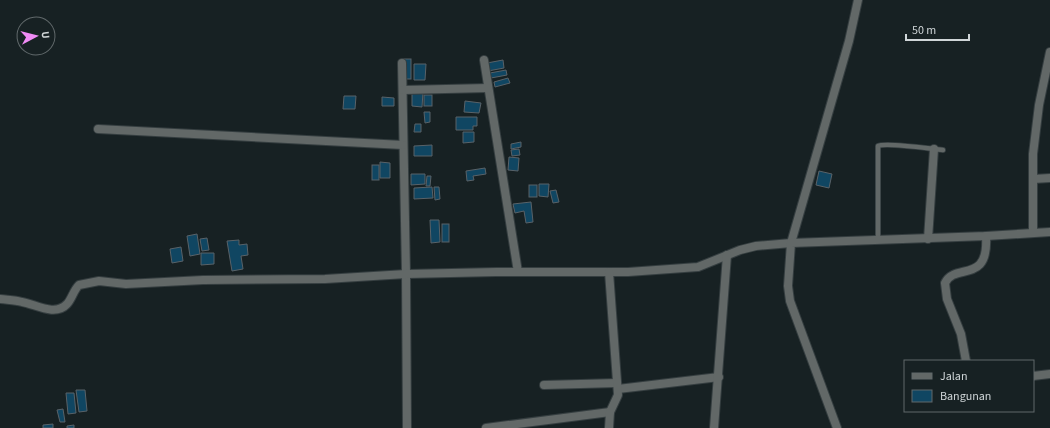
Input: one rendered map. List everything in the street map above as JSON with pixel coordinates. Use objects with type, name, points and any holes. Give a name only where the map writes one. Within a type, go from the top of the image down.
[{"type":"street","points":[[837,428],[790,301],[788,286],[791,243],[849,41],[858,0]]},
{"type":"street","points":[[1033,232],[1033,154],[1039,106],[1050,52]]},
{"type":"street","points":[[484,60],[518,272]]},
{"type":"street","points":[[402,63],[407,428]]},
{"type":"street","points":[[403,90],[488,88]]},
{"type":"street","points":[[98,129],[403,145]]},
{"type":"street","points":[[928,239],[934,149]]},
{"type":"street","points":[[1033,179],[1050,178]]},
{"type":"street","points":[[0,299],[23,302],[42,308],[53,309],[64,306],[68,303],[72,293],[79,285],[99,281],[126,284],[203,280],[325,280],[406,274],[609,272],[698,267],[727,254],[756,246],[791,243],[928,239],[1050,232]]},
{"type":"street","points":[[966,360],[961,334],[947,299],[945,283],[951,276],[973,271],[979,266],[985,254],[986,236]]},
{"type":"street","points":[[714,428],[727,254]]},
{"type":"street","points":[[608,428],[610,412],[618,395],[609,272]]},
{"type":"street","points":[[1034,376],[1050,374]]},
{"type":"street","points":[[544,385],[618,386],[719,377]]},
{"type":"street","points":[[486,428],[610,412]]},
{"type":"lane","points":[[878,240],[878,146],[894,145],[943,150]]},
{"type":"building","points":[[404,59],[411,59],[411,79],[404,79]]},
{"type":"building","points":[[503,60],[504,68],[488,71],[487,63]]},
{"type":"building","points":[[414,64],[426,64],[425,80],[414,80]]},
{"type":"building","points":[[506,70],[507,75],[491,78],[490,73]]},
{"type":"building","points":[[508,78],[510,83],[495,87],[494,82]]},
{"type":"building","points":[[412,92],[423,92],[422,107],[412,106]]},
{"type":"building","points":[[424,95],[432,95],[432,106],[424,106]]},
{"type":"building","points":[[344,96],[356,96],[355,109],[343,109]]},
{"type":"building","points":[[382,97],[394,98],[394,106],[382,106]]},
{"type":"building","points":[[465,101],[481,103],[479,113],[464,112]]},
{"type":"building","points":[[424,112],[430,112],[430,122],[425,123]]},
{"type":"building","points":[[456,117],[477,117],[477,126],[473,126],[473,130],[456,130]]},
{"type":"building","points":[[415,124],[421,124],[421,132],[414,132]]},
{"type":"building","points":[[463,132],[474,132],[474,142],[463,143]]},
{"type":"building","points":[[521,142],[521,147],[511,149],[511,144]]},
{"type":"building","points":[[432,145],[432,156],[414,156],[414,146]]},
{"type":"building","points":[[519,149],[520,155],[512,156],[511,150]]},
{"type":"building","points":[[509,157],[519,158],[518,171],[508,170]]},
{"type":"building","points":[[380,162],[390,163],[390,178],[380,178]]},
{"type":"building","points":[[372,165],[379,165],[379,180],[372,180]]},
{"type":"building","points":[[485,168],[486,174],[473,176],[474,180],[467,181],[466,171]]},
{"type":"building","points":[[819,171],[832,174],[829,188],[816,185]]},
{"type":"building","points":[[411,174],[425,174],[425,184],[411,185]]},
{"type":"building","points":[[427,176],[431,176],[430,186],[426,186]]},
{"type":"building","points":[[539,184],[549,184],[548,197],[539,196]]},
{"type":"building","points":[[529,185],[537,185],[537,197],[529,197]]},
{"type":"building","points":[[432,187],[433,198],[414,199],[414,188]]},
{"type":"building","points":[[434,187],[439,187],[440,199],[435,200]]},
{"type":"building","points":[[556,190],[559,202],[553,203],[550,191]]},
{"type":"building","points":[[531,202],[533,222],[526,223],[524,211],[515,213],[513,204]]},
{"type":"building","points":[[430,220],[439,220],[440,242],[431,243]]},
{"type":"building","points":[[442,224],[449,224],[449,242],[442,242]]},
{"type":"building","points":[[197,234],[200,254],[190,256],[187,236]]},
{"type":"building","points":[[207,238],[209,250],[202,251],[200,239]]},
{"type":"building","points":[[239,240],[239,245],[247,244],[248,255],[241,256],[243,269],[232,271],[227,241]]},
{"type":"building","points":[[181,247],[183,261],[172,263],[170,249]]},
{"type":"building","points":[[201,253],[214,253],[214,264],[201,265]]},
{"type":"building","points":[[76,390],[85,390],[87,411],[79,412]]},
{"type":"building","points":[[66,393],[74,393],[76,413],[68,414]]},
{"type":"building","points":[[63,409],[65,422],[60,422],[57,410]]},
{"type":"building","points":[[53,424],[53,428],[43,428],[43,425]]},
{"type":"building","points":[[74,425],[74,428],[67,428],[67,426]]}]
